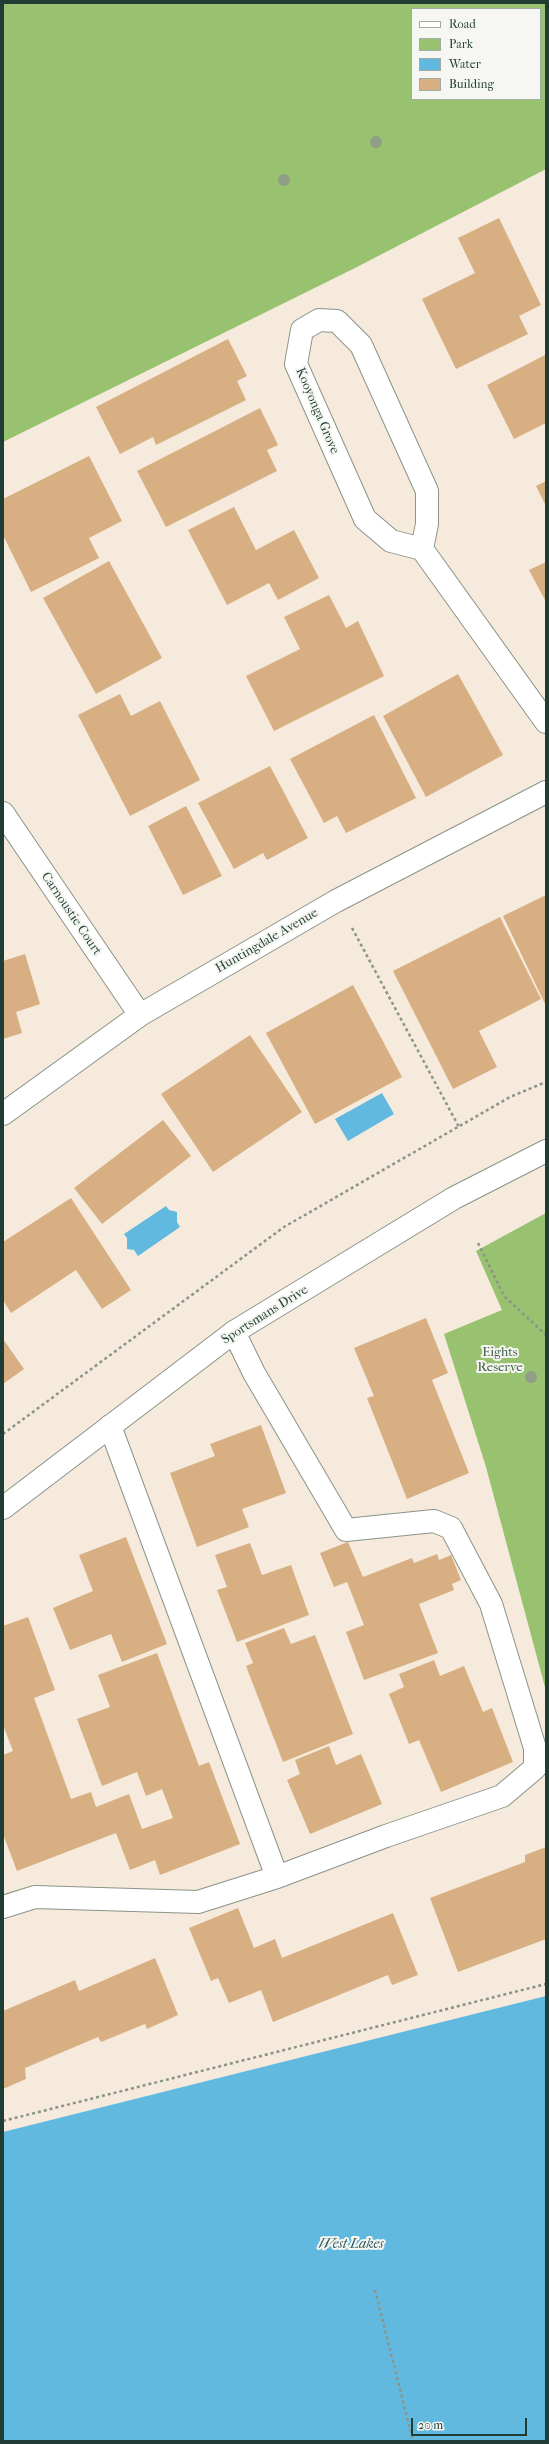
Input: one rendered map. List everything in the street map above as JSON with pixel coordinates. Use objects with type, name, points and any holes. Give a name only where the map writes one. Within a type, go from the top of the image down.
[{"type":"street","name":"Kooyonga Grove","points":[[319,320],[337,321],[361,345],[428,492],[427,524],[422,549],[391,541],[365,519],[296,364],[302,330],[319,320]]},
{"type":"street","points":[[422,549],[546,722]]},
{"type":"street","name":"Huntingdale Avenue","points":[[3,1114],[140,1014],[336,901],[546,792]]},
{"type":"street","name":"Carnoustie Court","points":[[3,813],[140,1014]]},
{"type":"street","name":"Sportsmans Drive","points":[[3,1508],[234,1332],[454,1198],[546,1151]]},
{"type":"street","points":[[3,1907],[34,1897],[198,1902],[276,1877],[386,1836],[502,1796],[535,1768],[536,1748],[491,1604],[451,1528],[434,1521],[346,1530],[254,1373],[234,1332]]},
{"type":"street","points":[[110,1426],[276,1877]]},
{"type":"path","points":[[354,931],[459,1127]]},
{"type":"path","points":[[3,1434],[284,1227],[510,1097],[546,1082]]},
{"type":"path","points":[[478,1243],[504,1296],[546,1335]]},
{"type":"path","points":[[3,2121],[546,1984]]},
{"type":"path","points":[[375,2290],[413,2441]]},
{"type":"green space","points":[[3,3],[546,3],[546,169],[353,269],[3,442]]},
{"type":"green space","name":"Eights Reserve","points":[[546,1213],[546,1691],[486,1467],[444,1334],[502,1310],[476,1251]]},
{"type":"water","points":[[382,1093],[394,1114],[348,1141],[335,1119]]},
{"type":"water","points":[[166,1206],[169,1210],[177,1212],[177,1222],[180,1227],[138,1256],[134,1250],[127,1249],[127,1238],[124,1234]]},
{"type":"water","name":"West Lakes","points":[[546,1996],[546,2441],[3,2441],[3,2132]]},
{"type":"building","points":[[499,218],[541,305],[519,316],[528,334],[456,369],[422,299],[475,273],[458,238]]},
{"type":"building","points":[[228,339],[247,376],[237,381],[246,400],[156,445],[153,437],[120,454],[96,407]]},
{"type":"building","points":[[545,355],[546,423],[514,439],[487,385]]},
{"type":"building","points":[[260,408],[278,445],[267,450],[277,471],[166,527],[137,471]]},
{"type":"building","points":[[89,456],[122,521],[89,538],[99,558],[31,592],[3,535],[3,499]]},
{"type":"building","points":[[546,481],[546,506],[536,486]]},
{"type":"building","points":[[234,507],[256,550],[294,530],[319,578],[278,600],[269,583],[227,605],[188,530]]},
{"type":"building","points":[[109,561],[162,658],[96,694],[43,598]]},
{"type":"building","points":[[546,562],[546,602],[529,570]]},
{"type":"building","points":[[329,595],[346,628],[358,621],[384,676],[274,731],[246,676],[300,649],[284,617]]},
{"type":"building","points":[[458,674],[503,755],[426,797],[383,716]]},
{"type":"building","points":[[120,694],[131,716],[160,701],[200,780],[130,816],[78,715]]},
{"type":"building","points":[[374,715],[416,798],[346,833],[337,816],[324,823],[290,759]]},
{"type":"building","points":[[270,766],[308,838],[267,860],[263,853],[234,869],[198,803]]},
{"type":"building","points":[[186,806],[222,876],[183,895],[148,826]]},
{"type":"building","points":[[546,895],[546,1006],[503,916]]},
{"type":"building","points":[[500,917],[541,999],[479,1031],[497,1067],[453,1089],[393,971]]},
{"type":"building","points":[[25,954],[40,1004],[16,1012],[22,1033],[3,1039],[3,961]]},
{"type":"building","points":[[353,985],[402,1077],[315,1124],[266,1033]]},
{"type":"building","points":[[250,1035],[302,1112],[213,1172],[161,1094]]},
{"type":"building","points":[[163,1120],[191,1156],[102,1224],[74,1188]]},
{"type":"building","points":[[71,1198],[131,1290],[102,1309],[76,1270],[11,1313],[3,1300],[3,1242]]},
{"type":"building","points":[[426,1318],[448,1373],[432,1380],[469,1473],[407,1499],[367,1398],[374,1396],[354,1348]]},
{"type":"building","points":[[3,1339],[24,1369],[3,1384]]},
{"type":"building","points":[[261,1425],[286,1493],[242,1509],[249,1527],[197,1547],[170,1473],[215,1456],[210,1444]]},
{"type":"building","points":[[126,1537],[167,1644],[122,1662],[111,1634],[70,1650],[53,1608],[93,1591],[79,1555]]},
{"type":"building","points":[[348,1542],[363,1577],[412,1558],[414,1563],[437,1554],[439,1560],[451,1555],[461,1580],[452,1584],[454,1590],[419,1604],[438,1653],[364,1680],[346,1632],[364,1625],[347,1582],[334,1587],[320,1553]]},
{"type":"building","points":[[250,1543],[262,1575],[291,1565],[309,1615],[237,1642],[217,1590],[227,1587],[215,1555]]},
{"type":"building","points":[[28,1617],[55,1690],[34,1698],[71,1799],[91,1792],[96,1807],[129,1794],[142,1829],[173,1818],[162,1789],[146,1796],[137,1772],[102,1786],[77,1719],[110,1707],[98,1675],[157,1653],[199,1766],[209,1762],[240,1844],[160,1875],[155,1860],[130,1870],[116,1833],[17,1871],[3,1834],[3,1755],[13,1751],[3,1725],[3,1626]]},
{"type":"building","points":[[284,1628],[291,1644],[315,1635],[353,1734],[283,1762],[246,1666],[253,1663],[245,1643]]},
{"type":"building","points":[[434,1660],[440,1676],[464,1666],[483,1712],[492,1708],[513,1762],[441,1792],[419,1740],[409,1744],[389,1694],[404,1687],[399,1674]]},
{"type":"building","points":[[329,1746],[336,1765],[361,1754],[382,1804],[310,1834],[287,1780],[300,1774],[295,1760]]},
{"type":"building","points":[[546,1847],[546,1939],[458,1972],[430,1898],[525,1862],[525,1855]]},
{"type":"building","points":[[238,1908],[254,1948],[275,1939],[282,1958],[393,1913],[418,1975],[392,1985],[388,1975],[273,2022],[261,1990],[229,2003],[218,1978],[211,1981],[189,1928]]},
{"type":"building","points":[[155,1958],[178,2015],[147,2029],[145,2024],[101,2042],[98,2037],[25,2068],[26,2079],[3,2089],[3,2011],[75,1980],[79,1991]]}]
